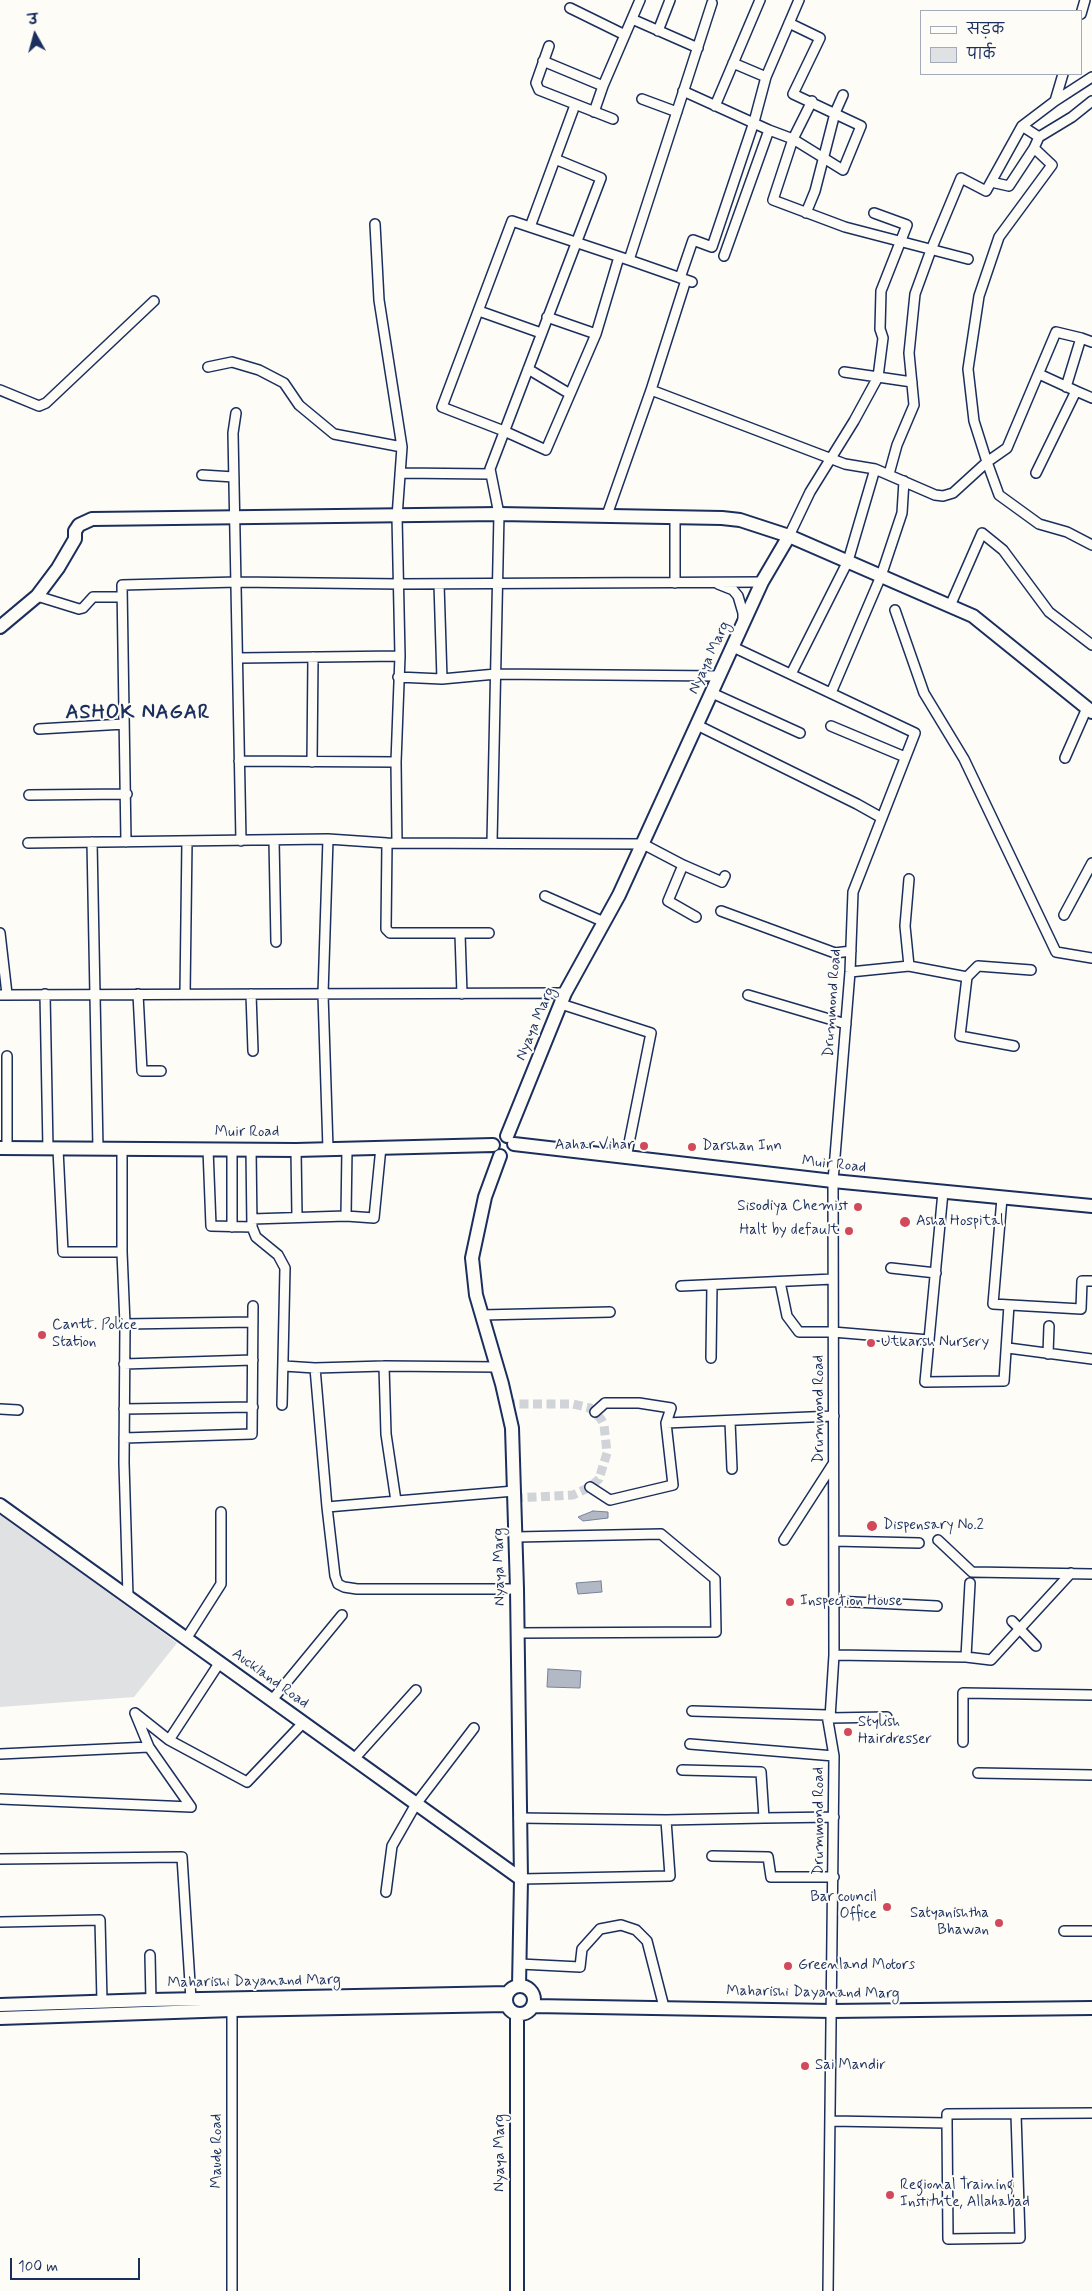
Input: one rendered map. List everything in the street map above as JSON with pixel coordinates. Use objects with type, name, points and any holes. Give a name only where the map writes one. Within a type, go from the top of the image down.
[{"type":"street","points":[[594,112],[603,86],[640,0]]},
{"type":"street","points":[[658,31],[670,0]]},
{"type":"street","points":[[715,106],[760,0]]},
{"type":"street","points":[[608,515],[686,280],[693,240],[712,247],[754,122],[766,77],[799,0]]},
{"type":"street","points":[[629,260],[712,3]]},
{"type":"street","points":[[570,8],[625,35]]},
{"type":"street","points":[[632,19],[698,48]]},
{"type":"street","points":[[683,91],[769,130],[793,138],[843,170],[861,126],[836,112],[794,94],[820,38],[789,23]]},
{"type":"street","points":[[549,46],[536,87],[575,105],[613,119]]},
{"type":"street","points":[[543,61],[603,86]]},
{"type":"street","points":[[733,63],[766,77]]},
{"type":"street","points":[[1055,101],[1063,75]]},
{"type":"street","points":[[889,474],[897,445],[914,405],[909,353],[915,294],[930,250],[961,178],[986,191],[1022,126],[1092,76]]},
{"type":"street","points":[[806,213],[815,191],[822,158],[843,95]]},
{"type":"street","points":[[642,98],[677,112]]},
{"type":"street","points":[[991,182],[1009,186],[1034,148],[1038,136],[1072,117],[1092,101]]},
{"type":"street","points":[[812,102],[793,138],[773,200],[845,228],[968,259]]},
{"type":"street","points":[[530,227],[575,105]]},
{"type":"street","points":[[1022,126],[1038,136]]},
{"type":"street","points":[[724,256],[769,130]]},
{"type":"street","points":[[1034,148],[1052,165],[1000,237],[978,306],[968,368],[974,421],[999,495],[1038,524],[1067,532],[1092,545]]},
{"type":"street","points":[[492,842],[496,583],[499,514],[490,469],[601,178],[555,159]]},
{"type":"street","name":"Nyaya Marg","points":[[511,1140],[563,999],[604,922],[642,844],[762,582],[789,536],[810,492],[854,421],[878,377],[883,338],[880,329],[881,291],[907,225],[874,213]]},
{"type":"street","points":[[619,257],[596,334],[546,450],[504,431],[442,407],[512,221],[576,242],[686,280]]},
{"type":"street","points":[[375,224],[379,300],[402,446],[397,517],[400,656],[396,762],[397,843]]},
{"type":"street","points":[[0,390],[39,406],[46,403],[154,301]]},
{"type":"street","points":[[478,311],[541,333]]},
{"type":"street","points":[[547,317],[596,334]]},
{"type":"street","points":[[651,390],[831,457],[845,464],[875,469],[935,495],[943,496],[953,493],[987,462],[1007,448],[1056,332],[1092,342]]},
{"type":"street","points":[[1066,387],[1081,338]]},
{"type":"street","points":[[208,367],[232,362],[259,370],[284,383],[299,405],[334,434],[402,446]]},
{"type":"street","points":[[528,369],[570,394]]},
{"type":"street","points":[[844,372],[912,382]]},
{"type":"street","points":[[1039,374],[1092,398]]},
{"type":"street","points":[[1036,473],[1076,391]]},
{"type":"street","points":[[236,413],[233,433],[239,658],[241,841]]},
{"type":"street","points":[[791,674],[848,561],[875,469]]},
{"type":"street","points":[[400,473],[491,474]]},
{"type":"street","points":[[202,475],[234,477]]},
{"type":"street","points":[[831,693],[881,576],[902,513],[904,481]]},
{"type":"street","points":[[0,627],[37,596],[58,568],[75,539],[75,532],[79,526],[92,519],[397,517],[499,514],[608,515],[740,520],[789,536],[973,616],[1089,710],[1065,758]]},
{"type":"street","points":[[675,518],[675,583]]},
{"type":"street","points":[[950,606],[982,533],[1002,550],[1049,612],[1092,645]]},
{"type":"street","points":[[126,842],[127,794],[122,585],[237,582],[439,584],[762,582]]},
{"type":"street","points":[[716,582],[733,590],[738,596],[743,612],[743,624]]},
{"type":"street","points":[[439,584],[442,679]]},
{"type":"street","points":[[37,596],[79,609],[83,608],[93,597],[122,597]]},
{"type":"street","points":[[895,610],[924,693],[964,759],[1056,952],[1092,958]]},
{"type":"street","name":"Drummond Road","points":[[733,646],[915,733],[853,892],[850,972],[833,1181],[834,1655],[828,1716],[834,1756],[834,1877],[828,2291]]},
{"type":"street","points":[[239,658],[400,656]]},
{"type":"street","points":[[312,762],[313,657]]},
{"type":"street","points":[[398,676],[442,679],[496,674],[719,676]]},
{"type":"street","points":[[712,693],[800,733]]},
{"type":"street","points":[[39,729],[124,724]]},
{"type":"street","points":[[697,725],[882,818]]},
{"type":"street","points":[[831,726],[905,757]]},
{"type":"street","points":[[239,761],[396,762]]},
{"type":"street","points":[[29,795],[127,794]]},
{"type":"street","points":[[328,839],[323,994],[328,1149]]},
{"type":"street","points":[[28,843],[328,839],[387,843],[642,844],[722,882],[725,876]]},
{"type":"street","points":[[185,994],[187,840]]},
{"type":"street","points":[[274,840],[276,942]]},
{"type":"street","points":[[92,842],[98,1149]]},
{"type":"street","points":[[387,843],[386,930],[390,933],[490,933]]},
{"type":"street","points":[[1064,915],[1092,863]]},
{"type":"street","points":[[683,865],[668,901],[696,917]]},
{"type":"street","points":[[909,879],[905,926],[909,966]]},
{"type":"street","points":[[545,896],[604,922]]},
{"type":"street","points":[[721,911],[835,953],[851,951]]},
{"type":"street","points":[[0,933],[3,994],[462,994],[563,999],[651,1033],[626,1158]]},
{"type":"street","points":[[460,934],[462,994]]},
{"type":"street","points":[[850,972],[909,966],[967,977]]},
{"type":"street","points":[[1014,1046],[960,1036],[967,977],[978,966],[1031,970]]},
{"type":"street","points":[[45,994],[53,1149],[64,1252],[122,1252]]},
{"type":"street","points":[[138,994],[142,1071],[160,1071]]},
{"type":"street","points":[[251,994],[253,1051]]},
{"type":"street","points":[[748,994],[846,1024]]},
{"type":"street","points":[[3,1148],[7,1056]]},
{"type":"street","points":[[500,1136],[511,1140],[514,1149],[510,1154],[497,1150],[500,1136]]},
{"type":"street","name":"Muir Road","points":[[511,1140],[626,1158],[833,1181],[1092,1206]]},
{"type":"street","points":[[208,1150],[211,1226],[232,1227],[297,1217],[346,1216],[374,1218],[381,1147]]},
{"type":"street","name":"Muir Road","points":[[3,1148],[296,1150],[381,1147],[497,1150]]},
{"type":"street","points":[[251,1149],[252,1223],[256,1238],[278,1255],[285,1268],[282,1405]]},
{"type":"street","points":[[346,1216],[347,1149]]},
{"type":"street","points":[[122,1150],[122,1252],[125,1324],[124,1438],[128,1597]]},
{"type":"street","points":[[232,1150],[232,1227]]},
{"type":"street","points":[[296,1150],[297,1217]]},
{"type":"street","name":"Nyaya Marg","points":[[497,1150],[472,1258],[476,1295],[512,1428],[516,1537],[521,1879],[519,1986]]},
{"type":"street","points":[[943,1192],[925,1382],[1004,1381],[1008,1348],[1009,1305]]},
{"type":"street","points":[[1002,1198],[993,1304],[1081,1309],[1082,1281],[1092,1281]]},
{"type":"street","points":[[891,1268],[936,1273]]},
{"type":"street","points":[[681,1286],[833,1279]]},
{"type":"street","points":[[780,1282],[787,1316],[799,1332],[834,1332],[929,1340]]},
{"type":"street","points":[[711,1358],[712,1285]]},
{"type":"street","points":[[124,1438],[252,1434],[253,1306]]},
{"type":"street","points":[[482,1315],[610,1312]]},
{"type":"street","points":[[125,1324],[253,1322]]},
{"type":"street","points":[[1048,1354],[1049,1326]]},
{"type":"street","points":[[1008,1348],[1092,1359]]},
{"type":"street","points":[[124,1364],[253,1360]]},
{"type":"street","points":[[284,1366],[315,1368],[384,1366],[497,1367]]},
{"type":"street","points":[[384,1366],[386,1434],[396,1501]]},
{"type":"street","points":[[315,1368],[327,1507],[335,1576],[338,1584],[344,1588],[357,1590],[517,1589]]},
{"type":"street","points":[[590,1487],[610,1500],[673,1485],[666,1423],[671,1408],[639,1403],[605,1403],[595,1412]]},
{"type":"street","points":[[124,1409],[253,1407]]},
{"type":"street","points":[[0,1409],[18,1410]]},
{"type":"street","points":[[666,1423],[834,1416]]},
{"type":"street","points":[[730,1421],[732,1469]]},
{"type":"street","points":[[784,1540],[834,1464]]},
{"type":"street","points":[[327,1507],[514,1491]]},
{"type":"street","name":"Auckland Road","points":[[0,1505],[521,1879]]},
{"type":"street","points":[[186,1639],[221,1584],[221,1512]]},
{"type":"street","points":[[516,1537],[661,1534],[715,1579],[716,1632],[517,1633]]},
{"type":"street","points":[[938,1540],[972,1572],[1092,1574]]},
{"type":"street","points":[[834,1541],[919,1543]]},
{"type":"street","points":[[834,1655],[966,1657],[991,1660],[1071,1573]]},
{"type":"street","points":[[966,1657],[970,1583]]},
{"type":"street","points":[[834,1601],[937,1606]]},
{"type":"street","points":[[272,1700],[342,1615]]},
{"type":"street","points":[[1012,1621],[1036,1646]]},
{"type":"street","points":[[169,1740],[220,1662]]},
{"type":"street","points":[[354,1760],[416,1690]]},
{"type":"street","points":[[963,1742],[963,1693],[1092,1695]]},
{"type":"street","points":[[692,1711],[887,1717]]},
{"type":"street","points":[[0,1799],[192,1807],[149,1747],[135,1713],[169,1740],[247,1782],[303,1723]]},
{"type":"street","points":[[386,1892],[392,1846],[416,1804],[474,1728]]},
{"type":"street","points":[[690,1744],[834,1756]]},
{"type":"street","points":[[0,1754],[149,1747]]},
{"type":"street","points":[[682,1770],[761,1772],[764,1818]]},
{"type":"street","points":[[978,1773],[1092,1775]]},
{"type":"street","points":[[519,1818],[666,1820],[834,1817]]},
{"type":"street","points":[[521,1879],[670,1876],[666,1820]]},
{"type":"street","points":[[712,1856],[768,1857],[771,1877],[834,1877]]},
{"type":"street","points":[[0,1859],[182,1857],[191,1999]]},
{"type":"street","points":[[0,1922],[100,1920],[102,2001]]},
{"type":"street","points":[[520,1964],[580,1967],[582,1950],[600,1929],[621,1926],[636,1930],[647,1941],[664,2007]]},
{"type":"street","points":[[1064,1931],[1092,1931]]},
{"type":"street","points":[[150,1954],[151,2000]]},
{"type":"street","points":[[519,1986],[530,1990],[533,1995],[533,2006],[529,2011],[517,2014],[512,2012],[507,1999],[513,1988],[519,1986]]},
{"type":"street","name":"Maharishi Dayanand Marg","points":[[0,2005],[191,1999],[507,1999]]},
{"type":"street","name":"Maharishi Dayanand Marg","points":[[0,2018],[507,1999]]},
{"type":"street","name":"Maharishi Dayanand Marg","points":[[533,2006],[832,2011],[1092,2008]]},
{"type":"street","name":"Maude Road","points":[[232,2010],[232,2291]]},
{"type":"street","name":"Nyaya Marg","points":[[517,2014],[517,2291]]},
{"type":"street","points":[[1016,2114],[1020,2238],[948,2239],[947,2114],[1092,2113]]},
{"type":"street","points":[[831,2121],[948,2124]]},
{"type":"green space","points":[[0,1513],[177,1643],[134,1697],[0,1707]]},
{"type":"shaded area","points":[[593,1511],[608,1512],[608,1518],[583,1521],[578,1517]]},
{"type":"shaded area","points":[[601,1581],[602,1592],[578,1594],[576,1583]]},
{"type":"shaded area","points":[[548,1669],[581,1671],[580,1688],[547,1687]]},
{"type":"tunnel","points":[[506,1404],[573,1404],[590,1408],[604,1425],[607,1453],[599,1479],[590,1487],[573,1495],[515,1498]]},
{"type":"place","name":"Aahar Vihar","points":[[644,1146]]},
{"type":"place","name":"Darshan Inn","points":[[692,1147]]},
{"type":"place","name":"Sisodiya Chemist","points":[[858,1207]]},
{"type":"place","name":"Asha Hospital","points":[[905,1222]]},
{"type":"place","name":"Halt by default","points":[[849,1231]]},
{"type":"place","name":"Cantt. Police Station","points":[[42,1335]]},
{"type":"place","name":"Utkarsh Nursery","points":[[871,1343]]},
{"type":"place","name":"Dispensary No.2","points":[[872,1526]]},
{"type":"place","name":"Inspection House","points":[[790,1602]]},
{"type":"place","name":"Stylish Hairdresser","points":[[848,1732]]},
{"type":"place","name":"Bar council Office","points":[[887,1907]]},
{"type":"place","name":"Satyanishtha Bhawan","points":[[999,1923]]},
{"type":"place","name":"Greenland Motors","points":[[788,1966]]},
{"type":"place","name":"Sai Mandir","points":[[805,2066]]},
{"type":"place","name":"Regional Training Institute, Allahabad","points":[[890,2195]]},
{"type":"district","name":"ASHOK NAGAR","points":[[138,714]]}]
